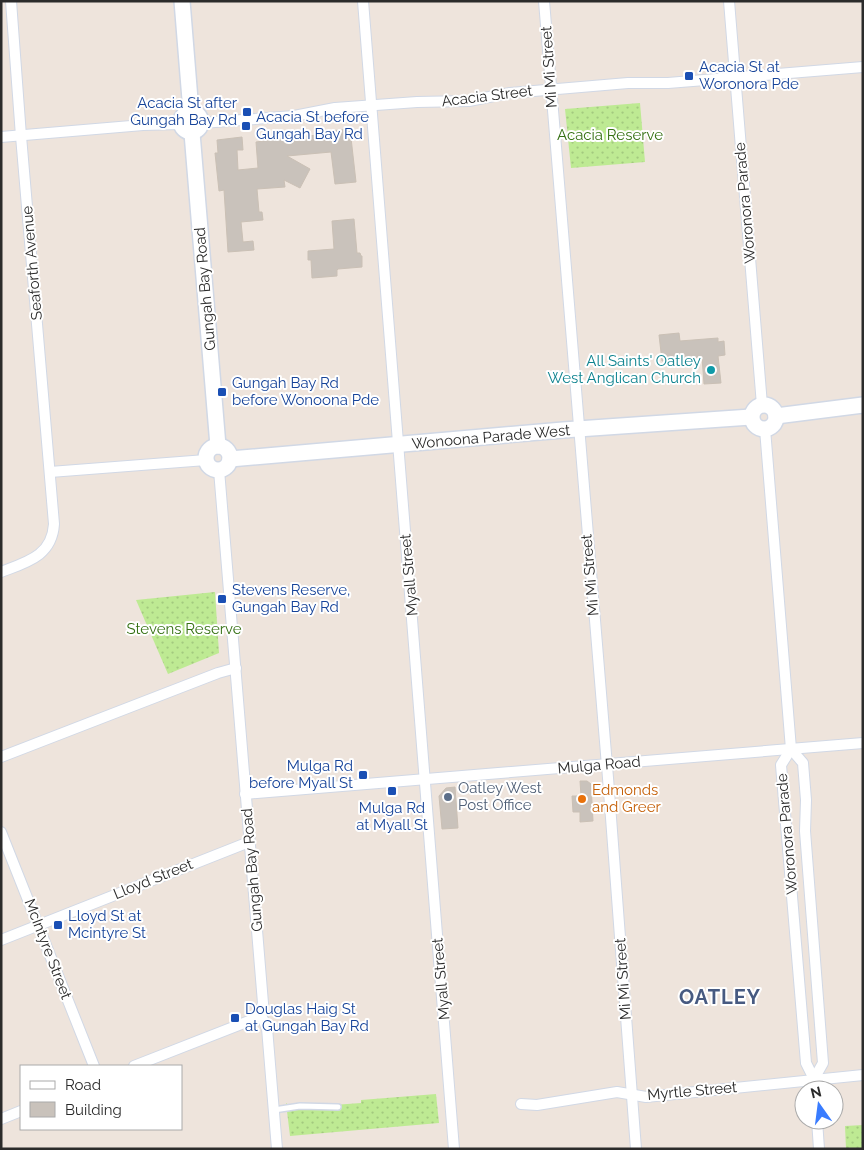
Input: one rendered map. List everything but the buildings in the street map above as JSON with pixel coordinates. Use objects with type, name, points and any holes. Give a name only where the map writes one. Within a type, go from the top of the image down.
[{"type":"street","name":"Seaforth Avenue","points":[[1,572],[33,559],[44,551],[50,542],[54,524],[11,1]]},
{"type":"street","points":[[182,1],[191,112],[182,117],[192,127]]},
{"type":"street","name":"Myall Street","points":[[363,1],[454,1149]]},
{"type":"street","name":"Mi Mi Street","points":[[544,1],[636,1149]]},
{"type":"street","name":"Woronora Parade","points":[[729,1],[762,405]]},
{"type":"street","name":"Acacia Street","points":[[1,138],[143,125],[192,127],[294,116],[326,110],[417,102],[469,101],[510,93],[551,89],[628,83],[668,83],[863,67]]},
{"type":"street","name":"Gungah Bay Road","points":[[192,127],[218,446]]},
{"type":"street","points":[[762,405],[770,406],[776,416],[774,423],[765,430],[760,429],[754,424],[751,417],[754,410],[762,405]]},
{"type":"street","points":[[776,416],[863,405]]},
{"type":"street","name":"Wonoona Parade West","points":[[230,459],[578,429],[751,417]]},
{"type":"street","points":[[765,430],[791,749],[802,763],[806,800],[805,832],[823,1063],[817,1080]]},
{"type":"street","points":[[213,446],[218,446],[227,450],[230,459],[228,466],[219,470],[212,469],[206,460],[207,452],[213,446]]},
{"type":"street","points":[[50,472],[206,460]]},
{"type":"street","name":"Gungah Bay Road","points":[[219,470],[263,1003],[260,1013],[267,1028],[277,1149]]},
{"type":"street","points":[[1,757],[218,673],[236,668]]},
{"type":"street","name":"Mulga Road","points":[[245,794],[863,743]]},
{"type":"street","name":"Woronora Parade","points":[[791,749],[780,765],[806,1063],[813,1080]]},
{"type":"street","name":"McIntyre Street","points":[[1,832],[94,1065]]},
{"type":"street","points":[[786,832],[805,832]]},
{"type":"street","name":"Lloyd Street","points":[[1,940],[249,842]]},
{"type":"street","points":[[795,930],[812,929]]},
{"type":"street","points":[[800,990],[817,988]]},
{"type":"street","points":[[137,1065],[254,1019],[260,1013]]},
{"type":"street","name":"Myrtle Street","points":[[839,1080],[863,1075]]},
{"type":"street","name":"Myrtle Street","points":[[522,1104],[537,1106],[617,1092],[646,1097],[794,1086]]},
{"type":"street","points":[[1,1119],[20,1111]]},
{"type":"street","points":[[818,1130],[819,1149]]},
{"type":"lane","points":[[274,1110],[300,1106],[338,1107]]},
{"type":"green space","name":"Acacia Reserve","points":[[640,103],[645,162],[571,168],[565,109]]},
{"type":"green space","name":"Stevens Reserve","points":[[215,592],[219,653],[168,674],[136,600]]},
{"type":"green space","points":[[436,1094],[439,1123],[290,1136],[286,1103],[292,1108],[361,1103],[361,1100]]},
{"type":"green space","points":[[863,1125],[863,1149],[846,1149],[845,1126]]},
{"type":"place","name":"Acacia St at Woronora Pde","points":[[689,76]]},
{"type":"place","name":"Acacia St after Gungah Bay Rd","points":[[247,112]]},
{"type":"place","name":"Acacia St before Gungah Bay Rd","points":[[246,126]]},
{"type":"place","name":"All Saints' Oatley West Anglican Church","points":[[711,370]]},
{"type":"place","name":"Gungah Bay Rd before Wonoona Pde","points":[[222,392]]},
{"type":"place","name":"Stevens Reserve, Gungah Bay Rd","points":[[222,599]]},
{"type":"place","name":"Mulga Rd before Myall St","points":[[363,775]]},
{"type":"place","name":"Mulga Rd at Myall St","points":[[392,791]]},
{"type":"place","name":"Oatley West Post Office","points":[[448,797]]},
{"type":"place","name":"Edmonds and Greer","points":[[582,799]]},
{"type":"place","name":"Lloyd St at Mcintyre St","points":[[58,925]]},
{"type":"place","name":"Douglas Haig St at Gungah Bay Rd","points":[[235,1018]]},
{"type":"district","name":"OATLEY","points":[[720,997]]}]
